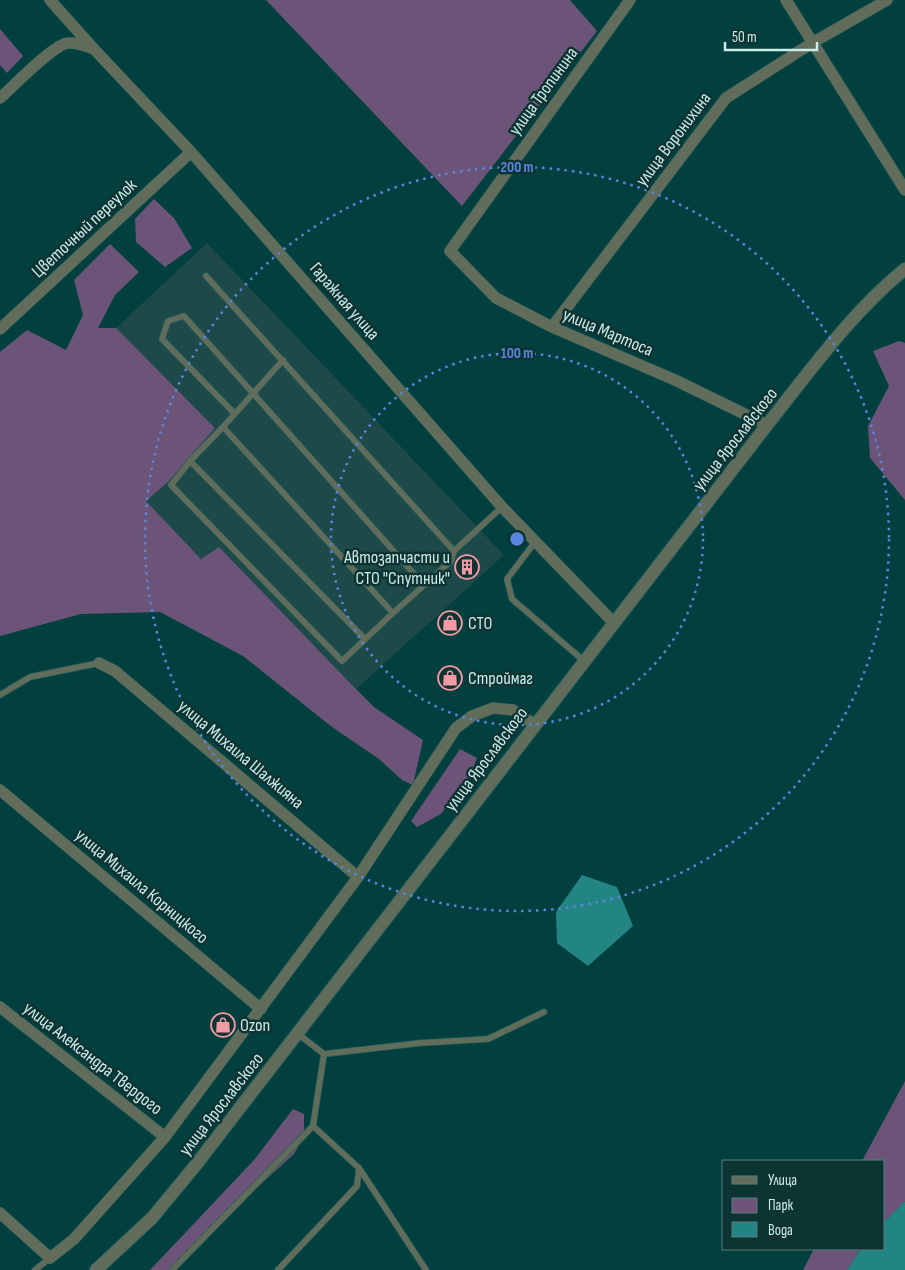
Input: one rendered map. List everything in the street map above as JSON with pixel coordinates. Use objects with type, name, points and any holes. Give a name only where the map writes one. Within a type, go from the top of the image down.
[{"type":"street","name":"Гаражная улица","points":[[50,0],[191,152],[502,508],[614,623]]},
{"type":"street","name":"улица Тропинина","points":[[450,251],[630,0]]},
{"type":"street","points":[[786,0],[904,187]]},
{"type":"street","name":"улица Воронихина","points":[[552,327],[726,98],[812,43],[886,0]]},
{"type":"street","points":[[0,98],[47,56],[65,44],[79,44],[93,48]]},
{"type":"street","name":"Цветочный переулок","points":[[0,329],[191,152]]},
{"type":"street","name":"улица Мартоса","points":[[450,251],[496,298],[552,327],[675,380],[766,425]]},
{"type":"street","name":"улица Ярославского","points":[[96,1270],[152,1218],[195,1166],[766,425],[849,323],[905,269]]},
{"type":"street","name":"улица Михаила Шалжияна","points":[[99,663],[115,671],[358,877]]},
{"type":"street","points":[[0,1213],[50,1258],[74,1239],[165,1137],[262,1009],[358,877],[456,728],[472,716],[492,708],[513,710],[535,725]]},
{"type":"street","name":"улица Михаила Корницкого","points":[[0,790],[262,1009]]},
{"type":"street","name":"улица Александра Твердого","points":[[0,1007],[165,1137]]},
{"type":"lane","points":[[206,276],[454,551]]},
{"type":"lane","points":[[234,413],[162,339],[168,321],[184,316],[424,585]]},
{"type":"lane","points":[[283,360],[190,461],[171,486],[342,662],[451,561],[454,551],[502,508]]},
{"type":"lane","points":[[223,427],[393,613]]},
{"type":"lane","points":[[190,461],[365,639]]},
{"type":"lane","points":[[535,542],[506,579],[512,599],[584,661]]},
{"type":"lane","points":[[0,695],[30,677],[99,663]]},
{"type":"lane","points":[[298,1034],[324,1054],[420,1043],[488,1039],[544,1012]]},
{"type":"lane","points":[[172,1270],[313,1126],[324,1054]]},
{"type":"lane","points":[[313,1126],[359,1168],[426,1270]]},
{"type":"lane","points":[[278,1270],[357,1186],[359,1168]]},
{"type":"lane","points":[[35,1270],[50,1258]]},
{"type":"shaded area","points":[[207,243],[504,555],[356,689],[219,547],[201,559],[146,501],[168,482],[116,328]]},
{"type":"green space","points":[[266,0],[570,0],[597,31],[462,206]]},
{"type":"green space","points":[[0,29],[23,56],[7,73],[0,65]]},
{"type":"green space","points":[[154,199],[174,218],[192,248],[165,267],[136,242],[135,219]]},
{"type":"green space","points":[[110,244],[139,272],[115,295],[98,328],[116,328],[215,428],[168,482],[146,501],[201,559],[219,547],[374,707],[423,740],[413,785],[402,780],[379,759],[332,727],[243,656],[160,612],[81,614],[0,636],[0,352],[27,330],[66,350],[83,315],[74,280]]},
{"type":"green space","points":[[899,341],[905,343],[905,500],[870,458],[868,426],[889,386],[873,351]]},
{"type":"green space","points":[[460,749],[477,758],[468,780],[441,814],[417,827],[411,821]]},
{"type":"green space","points":[[905,1081],[905,1201],[885,1221],[885,1160],[863,1160]]},
{"type":"green space","points":[[293,1109],[304,1114],[304,1137],[294,1154],[199,1240],[171,1270],[150,1270],[254,1160]]},
{"type":"green space","points":[[813,1250],[860,1250],[847,1270],[803,1270]]},
{"type":"water","points":[[582,875],[617,887],[633,926],[588,966],[557,943],[556,912]]},
{"type":"water","points":[[905,1201],[905,1270],[847,1270],[860,1250],[885,1250],[885,1221]]},
{"type":"place","name":"Автозапчасти и СТО \"Спутник\"","points":[[467,567]]},
{"type":"place","name":"СТО","points":[[450,623]]},
{"type":"place","name":"Строймаг","points":[[450,678]]},
{"type":"place","name":"Ozon","points":[[223,1025]]}]
